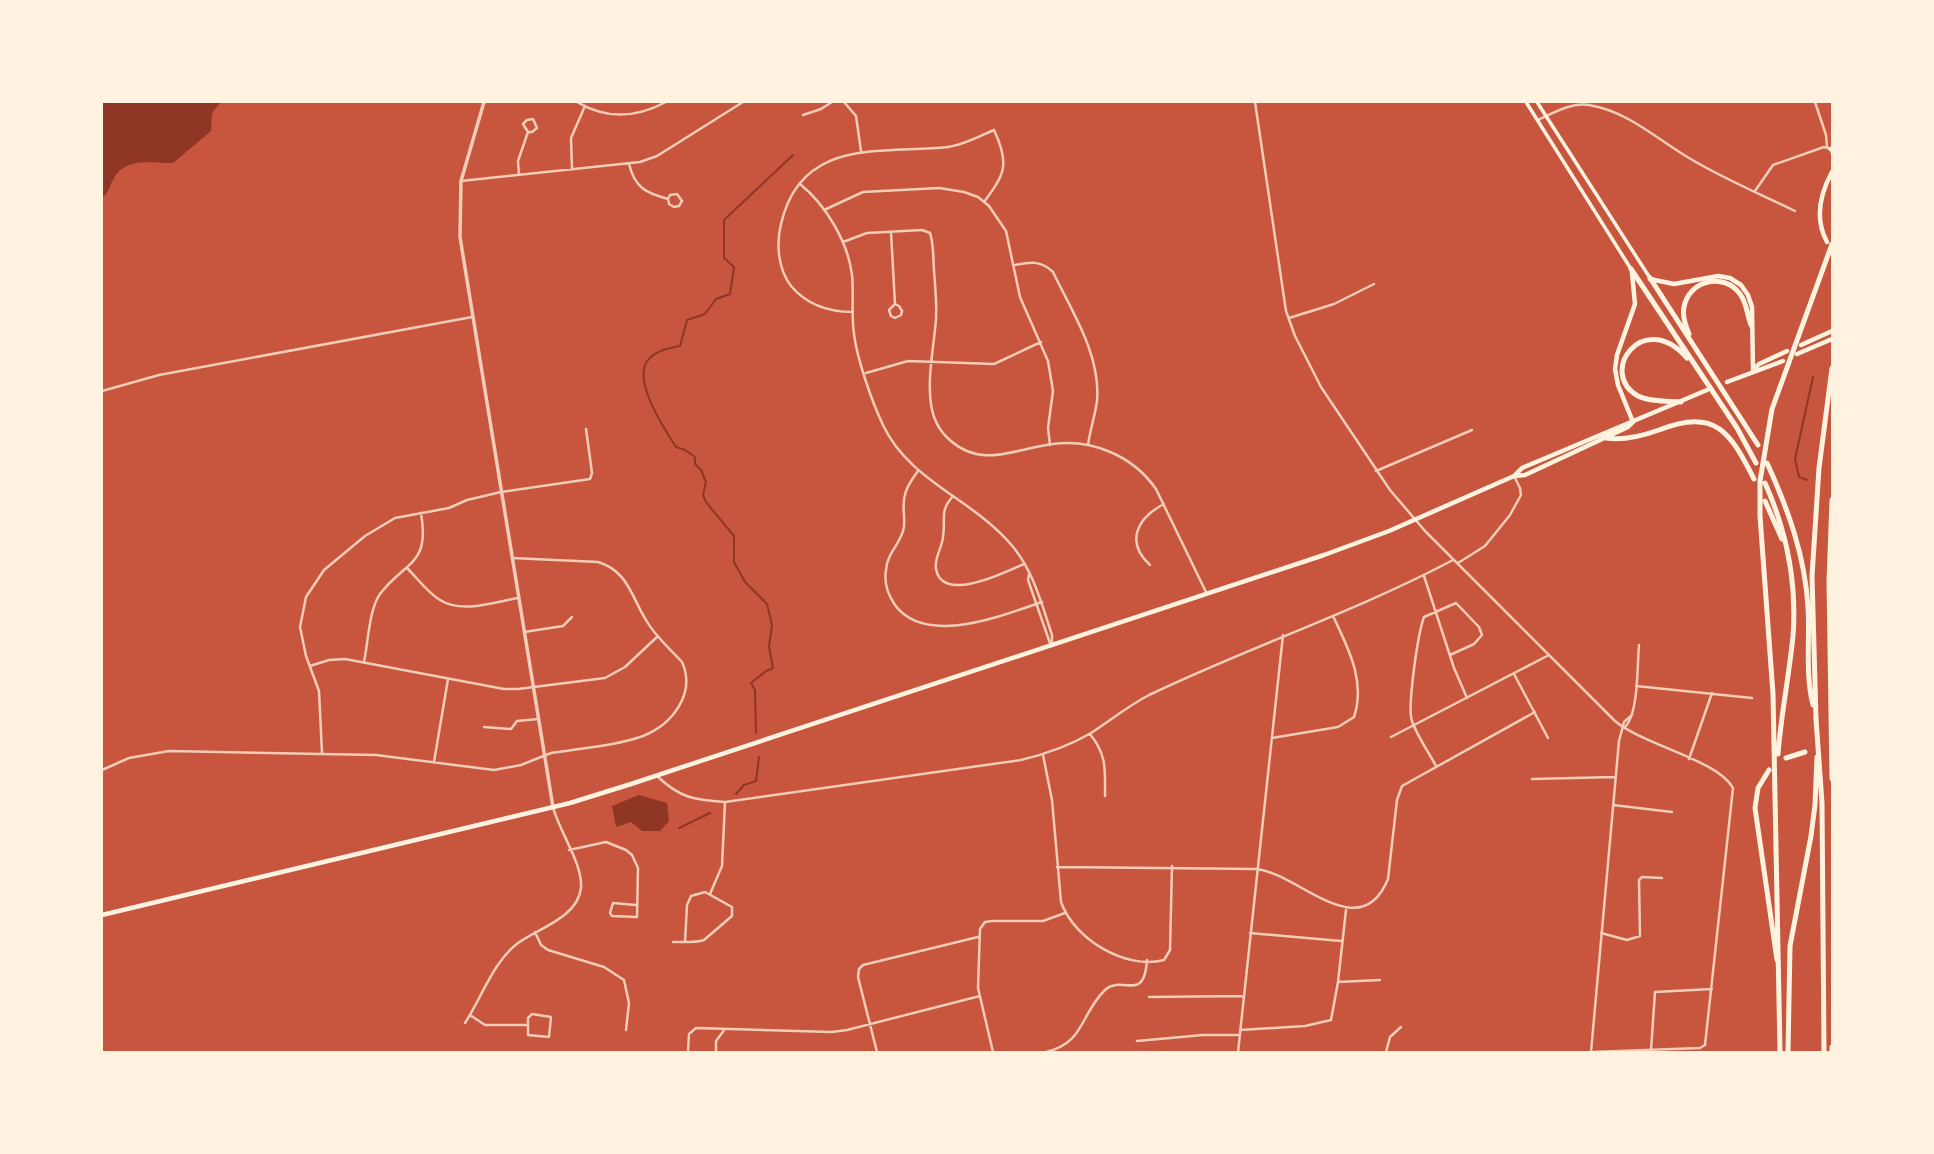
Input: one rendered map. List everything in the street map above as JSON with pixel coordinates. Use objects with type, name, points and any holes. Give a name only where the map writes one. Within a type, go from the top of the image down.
[{"type":"highway","points":[[1777,755],[1760,507],[1762,468],[1767,433],[1781,383],[1828,256],[1830,243],[1821,228],[1820,210],[1832,172]]},
{"type":"highway","points":[[1631,269],[1720,402],[1756,463]]},
{"type":"highway","points":[[1631,269],[1635,303],[1615,371],[1633,422]]},
{"type":"highway","points":[[1650,278],[1672,285],[1711,275],[1730,278],[1743,287],[1749,297],[1751,325]]},
{"type":"highway","points":[[1650,278],[1758,445]]},
{"type":"highway","points":[[1695,347],[1685,323],[1684,309],[1691,292],[1703,283],[1720,281],[1736,289],[1745,301],[1755,354],[1753,370]]},
{"type":"highway","points":[[1801,345],[1832,331]]},
{"type":"highway","points":[[1681,402],[1646,399],[1633,392],[1623,375],[1626,354],[1633,345],[1642,340],[1659,339],[1676,347],[1700,373]]},
{"type":"highway","points":[[1797,355],[1832,339]]},
{"type":"highway","points":[[1727,382],[1787,351]]},
{"type":"highway","points":[[1753,370],[1762,370],[1783,361]]},
{"type":"highway","points":[[1788,1052],[1790,946],[1811,836],[1818,762],[1814,547],[1819,468],[1832,368]]},
{"type":"highway","points":[[1514,476],[1522,468],[1707,390]]},
{"type":"highway","points":[[102,915],[553,807],[657,776],[1340,550],[1514,476],[1527,474],[1630,427],[1633,422]]},
{"type":"highway","points":[[1606,438],[1639,436],[1683,422],[1707,423],[1732,440],[1754,479]]},
{"type":"highway","points":[[1767,463],[1789,514],[1802,564],[1807,593],[1812,699],[1816,715]]},
{"type":"highway","points":[[1765,483],[1780,521],[1794,595],[1793,633],[1782,704],[1776,776],[1780,1052]]},
{"type":"highway","points":[[1832,500],[1829,572],[1832,779]]},
{"type":"highway","points":[[1765,501],[1782,537],[1790,565]]},
{"type":"highway","points":[[1786,758],[1805,752]]},
{"type":"highway","points":[[1818,762],[1822,803],[1824,1052]]},
{"type":"highway","points":[[1769,770],[1758,786],[1755,808],[1773,947],[1779,967]]},
{"type":"highway","points":[[1832,1046],[1832,1052]]},
{"type":"main road","points":[[1527,102],[1631,269]]},
{"type":"main road","points":[[1537,102],[1650,278]]},
{"type":"street","points":[[465,1023],[504,957],[534,932],[570,911],[579,897],[581,881],[553,807],[459,227],[461,181],[484,102]]},
{"type":"street","points":[[577,102],[599,113],[616,116],[635,115],[666,102]]},
{"type":"street","points":[[461,181],[629,164],[657,156],[743,102]]},
{"type":"street","points":[[803,115],[832,102]]},
{"type":"street","points":[[844,102],[856,116],[861,151]]},
{"type":"street","points":[[1255,102],[1289,318],[1321,387],[1376,471],[1453,560],[1624,728],[1722,776],[1733,788],[1704,1046],[1591,1052],[1619,737],[1624,728],[1632,715],[1639,645]]},
{"type":"street","points":[[1755,191],[1773,165],[1831,150],[1815,102]]},
{"type":"street","points":[[1538,120],[1582,105],[1616,114],[1642,127],[1690,159],[1795,211]]},
{"type":"street","points":[[572,169],[572,138],[585,106]]},
{"type":"street","points":[[853,312],[828,310],[814,305],[800,296],[783,271],[779,250],[780,228],[791,195],[809,174],[830,160],[861,151],[949,147],[994,130],[1004,155],[1004,168],[1001,178],[984,202]]},
{"type":"street","points":[[519,175],[518,161],[528,132]]},
{"type":"street","points":[[629,164],[634,179],[642,190],[668,199]]},
{"type":"street","points":[[800,184],[814,195],[843,242],[852,273],[856,344],[877,411],[888,436],[902,455],[919,470],[1001,534],[1033,579],[1052,635],[1051,646]]},
{"type":"street","points":[[824,210],[863,192],[939,188],[964,192],[984,202],[1002,222],[1009,241],[1020,297],[1048,361],[1053,384],[1048,428],[1050,445]]},
{"type":"street","points":[[843,242],[867,233],[922,230],[930,233],[933,242],[936,310],[930,397],[933,415],[942,433],[956,445],[975,455],[995,457],[1050,445],[1088,445],[1113,453],[1148,479],[1164,504],[1203,581],[1207,595]]},
{"type":"street","points":[[891,232],[895,304]]},
{"type":"street","points":[[1014,265],[1035,262],[1053,272],[1087,341],[1097,385],[1097,402],[1088,445]]},
{"type":"street","points":[[1289,318],[1334,304],[1374,284]]},
{"type":"street","points":[[102,391],[159,375],[472,317]]},
{"type":"street","points":[[865,373],[908,361],[994,364],[1041,342]]},
{"type":"street","points":[[322,753],[319,691],[300,635],[300,618],[306,597],[317,579],[342,555],[394,518],[449,508],[467,500],[501,492],[590,479],[592,473],[586,429]]},
{"type":"street","points":[[1376,471],[1472,430]]},
{"type":"street","points":[[919,470],[904,491],[904,531],[890,554],[886,569],[886,586],[896,606],[907,616],[920,622],[951,625],[994,618],[1042,602]]},
{"type":"street","points":[[1457,564],[1485,546],[1510,515],[1521,493],[1514,476]]},
{"type":"street","points":[[953,496],[944,509],[944,536],[935,566],[940,578],[951,585],[967,584],[1024,564]]},
{"type":"street","points":[[1150,565],[1140,556],[1136,546],[1138,531],[1147,515],[1164,504]]},
{"type":"street","points":[[364,662],[380,594],[421,551],[424,541],[421,512]]},
{"type":"street","points":[[102,770],[129,758],[157,752],[376,755],[494,770],[521,765],[544,755],[640,737],[655,730],[675,713],[686,694],[688,677],[682,662],[645,619],[627,581],[611,567],[593,561],[512,558]]},
{"type":"street","points":[[657,776],[671,789],[687,797],[725,802],[1043,755],[1090,734],[1148,696],[1283,635],[1424,576],[1453,560]]},
{"type":"street","points":[[407,568],[437,598],[449,605],[464,607],[518,598]]},
{"type":"street","points":[[1029,573],[1028,580],[1051,646]]},
{"type":"street","points":[[1424,576],[1467,698]]},
{"type":"street","points":[[1436,766],[1411,719],[1420,627],[1424,617],[1456,603],[1479,627],[1482,635],[1474,644],[1450,655]]},
{"type":"street","points":[[1272,738],[1338,727],[1354,717],[1358,701],[1357,680],[1350,652],[1333,615]]},
{"type":"street","points":[[524,632],[564,626],[572,617]]},
{"type":"street","points":[[1238,1052],[1283,635]]},
{"type":"street","points":[[310,666],[337,659],[511,689],[533,688],[605,678],[625,667],[658,636]]},
{"type":"street","points":[[1391,737],[1549,655]]},
{"type":"street","points":[[1514,674],[1548,738]]},
{"type":"street","points":[[434,762],[448,678]]},
{"type":"street","points":[[1636,686],[1752,698]]},
{"type":"street","points":[[1689,759],[1712,693]]},
{"type":"street","points":[[1057,867],[1172,866],[1257,869],[1283,878],[1324,901],[1346,908],[1373,901],[1384,889],[1388,879],[1399,791],[1402,786],[1535,712]]},
{"type":"street","points":[[484,727],[510,729],[517,721],[538,719]]},
{"type":"street","points":[[1090,734],[1104,757],[1105,796]]},
{"type":"street","points":[[1043,755],[1052,800],[1057,867],[1065,913],[1098,947],[1114,954],[1164,960],[1170,950],[1172,866]]},
{"type":"street","points":[[1532,779],[1615,777]]},
{"type":"street","points":[[710,894],[722,866],[725,802]]},
{"type":"street","points":[[1613,805],[1672,812]]},
{"type":"street","points":[[569,850],[606,842],[626,850],[632,855],[638,869],[637,917],[612,916],[610,913],[613,902],[636,905]]},
{"type":"street","points":[[1601,933],[1627,940],[1640,936],[1639,880],[1642,877],[1662,878]]},
{"type":"street","points":[[673,942],[685,942],[704,940],[732,916],[732,907],[710,894],[701,892],[689,899],[685,942]]},
{"type":"street","points":[[1137,1041],[1305,1026],[1331,1020],[1346,908]]},
{"type":"street","points":[[993,1052],[977,976],[980,929],[985,922],[1042,921],[1065,913]]},
{"type":"street","points":[[534,932],[541,945],[548,950],[604,967],[624,980],[629,1003],[626,1030]]},
{"type":"street","points":[[1250,933],[1343,941]]},
{"type":"street","points":[[877,1052],[858,977],[859,969],[863,965],[978,937]]},
{"type":"street","points":[[1046,1052],[1070,1043],[1105,990],[1117,985],[1138,985],[1143,980],[1147,960]]},
{"type":"street","points":[[1338,982],[1380,980]]},
{"type":"street","points":[[1651,1050],[1655,992],[1712,989]]},
{"type":"street","points":[[688,1052],[689,1034],[692,1030],[832,1032],[980,996]]},
{"type":"street","points":[[1149,997],[1244,996]]},
{"type":"street","points":[[532,1014],[547,1015],[551,1019],[547,1038],[530,1037],[527,1025],[532,1014]]},
{"type":"street","points":[[470,1015],[485,1025],[527,1025]]},
{"type":"street","points":[[1386,1052],[1390,1037],[1401,1027]]},
{"type":"street","points":[[716,1052],[716,1041],[725,1029]]},
{"type":"shaded area","points":[[102,102],[221,102],[212,113],[211,131],[173,163],[140,163],[125,167],[119,171],[102,198]]},
{"type":"shaded area","points":[[639,795],[667,803],[669,821],[660,831],[642,831],[631,822],[616,827],[612,806]]},
{"type":"waterway","points":[[756,733],[755,690],[751,683],[773,668],[769,647],[772,625],[767,604],[745,582],[734,562],[734,536],[706,502],[703,495],[706,482],[695,464],[695,457],[676,447],[657,416],[646,390],[644,377],[645,366],[653,355],[680,346],[687,320],[705,314],[716,299],[730,294],[734,267],[724,258],[724,220],[793,155]]},
{"type":"waterway","points":[[1807,480],[1799,477],[1795,459],[1813,377]]},
{"type":"waterway","points":[[736,794],[744,785],[756,781],[759,757]]},
{"type":"waterway","points":[[679,828],[710,813]]}]
